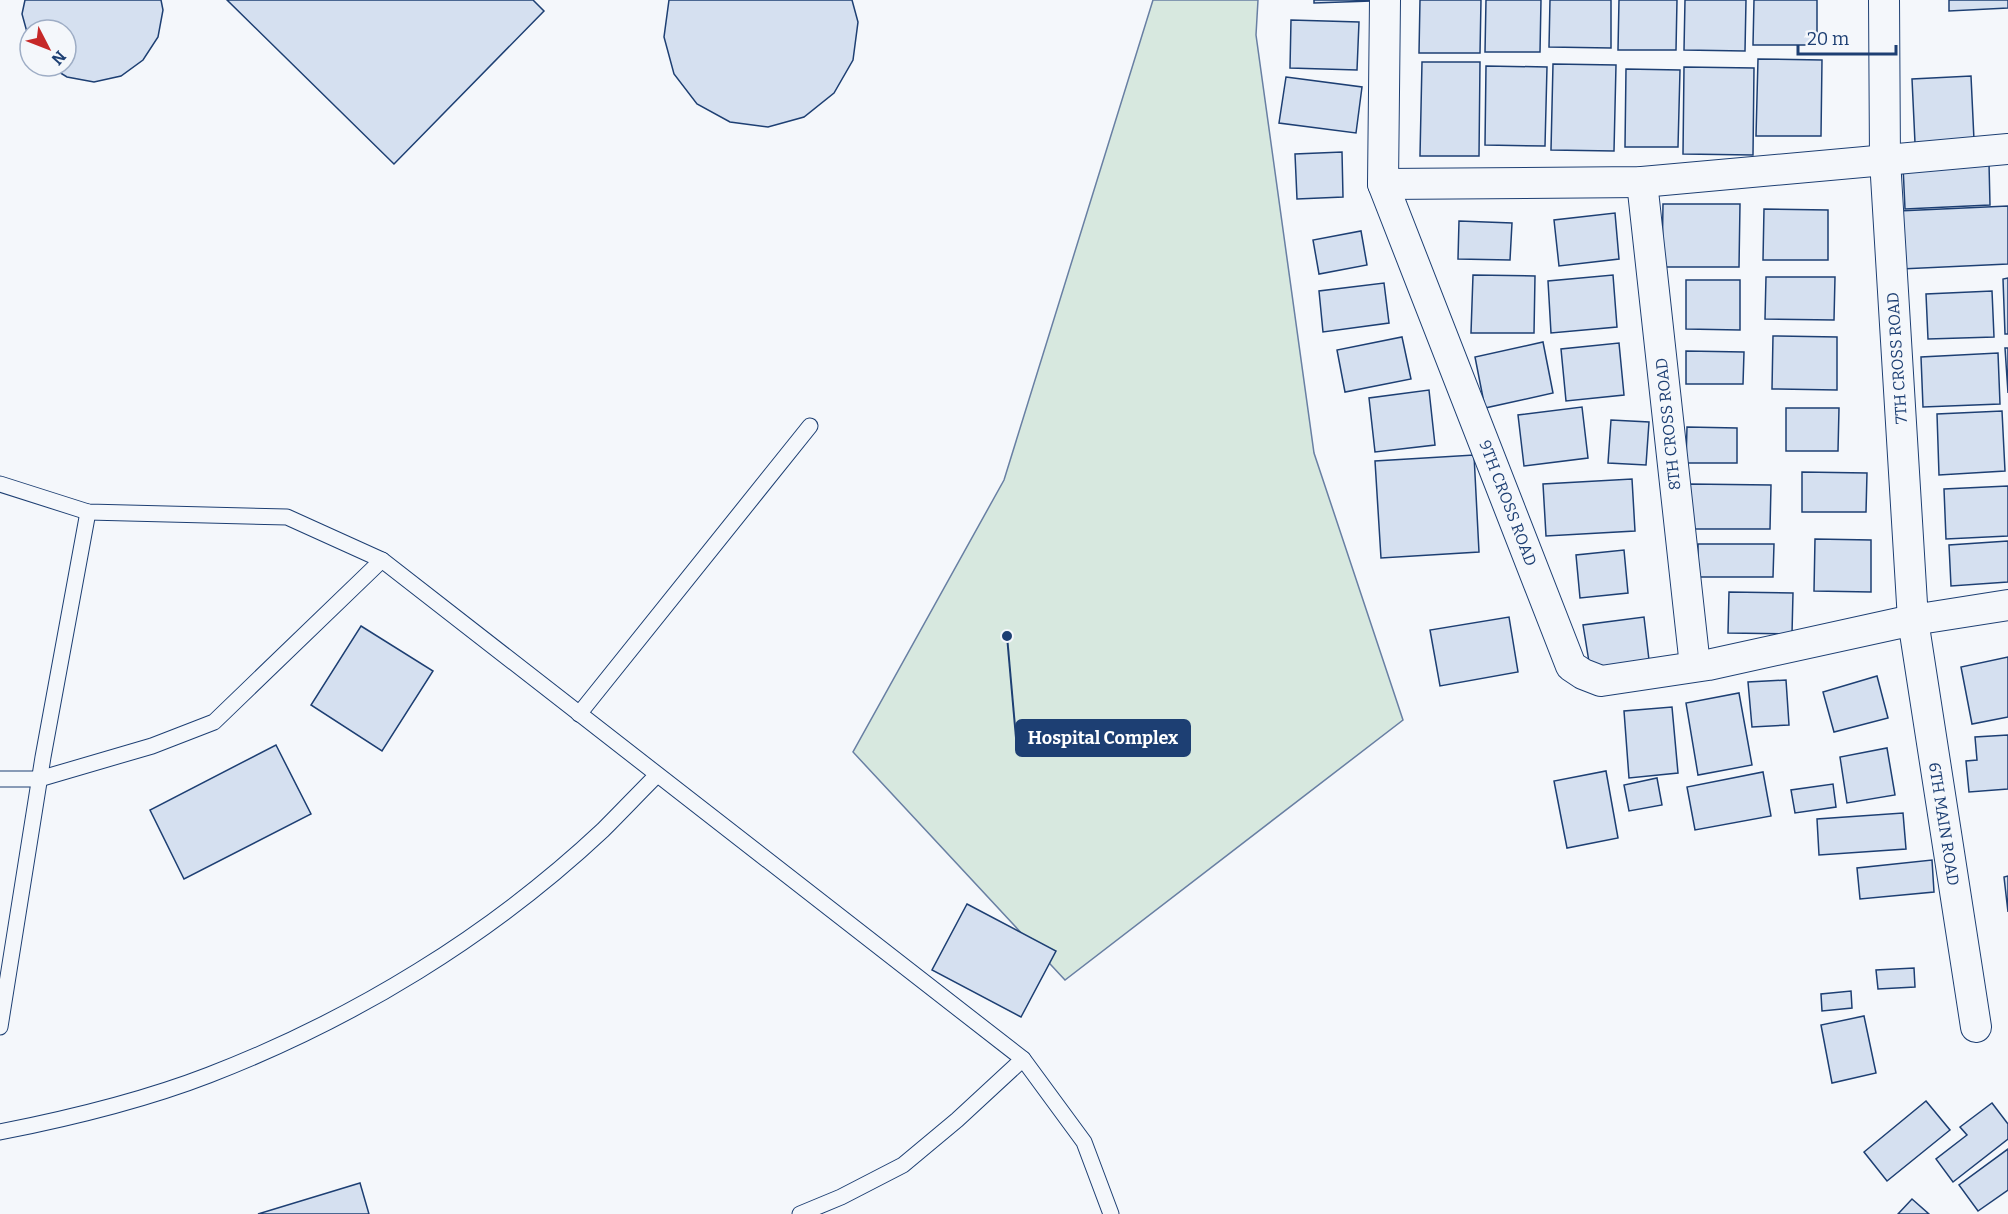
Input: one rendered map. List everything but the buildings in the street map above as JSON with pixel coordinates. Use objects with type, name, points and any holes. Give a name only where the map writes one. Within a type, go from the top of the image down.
[{"type":"street","name":"9TH CROSS ROAD","points":[[1385,0],[1383,184],[1571,666],[1601,681],[1720,663],[1913,620]]},
{"type":"street","name":"7TH CROSS ROAD","points":[[1884,0],[1885,160],[1913,620]]},
{"type":"street","points":[[1383,184],[1642,182],[2008,149]]},
{"type":"street","name":"8TH CROSS ROAD","points":[[1642,182],[1695,666]]},
{"type":"street","points":[[1913,620],[2008,605]]},
{"type":"street","name":"6TH MAIN ROAD","points":[[1913,620],[1976,1027]]},
{"type":"lane","points":[[579,714],[810,426]]},
{"type":"lane","points":[[0,484],[88,512],[287,517],[382,560],[1023,1059],[1084,1142],[1111,1214]]},
{"type":"lane","points":[[0,1027],[39,778],[88,512]]},
{"type":"lane","points":[[0,779],[39,778],[152,746],[214,722],[382,560]]},
{"type":"lane","points":[[0,1132],[59,1120],[134,1100],[208,1075],[280,1045],[350,1011],[417,972],[499,915],[602,830],[657,775]]},
{"type":"lane","points":[[800,1214],[841,1197],[903,1165],[957,1120],[1023,1059]]},
{"type":"shaded area","points":[[1153,0],[1258,0],[1256,35],[1314,453],[1403,720],[1065,980],[853,752],[1004,480]]},
{"type":"place","name":"Hospital Complex","points":[[1007,636]]}]
